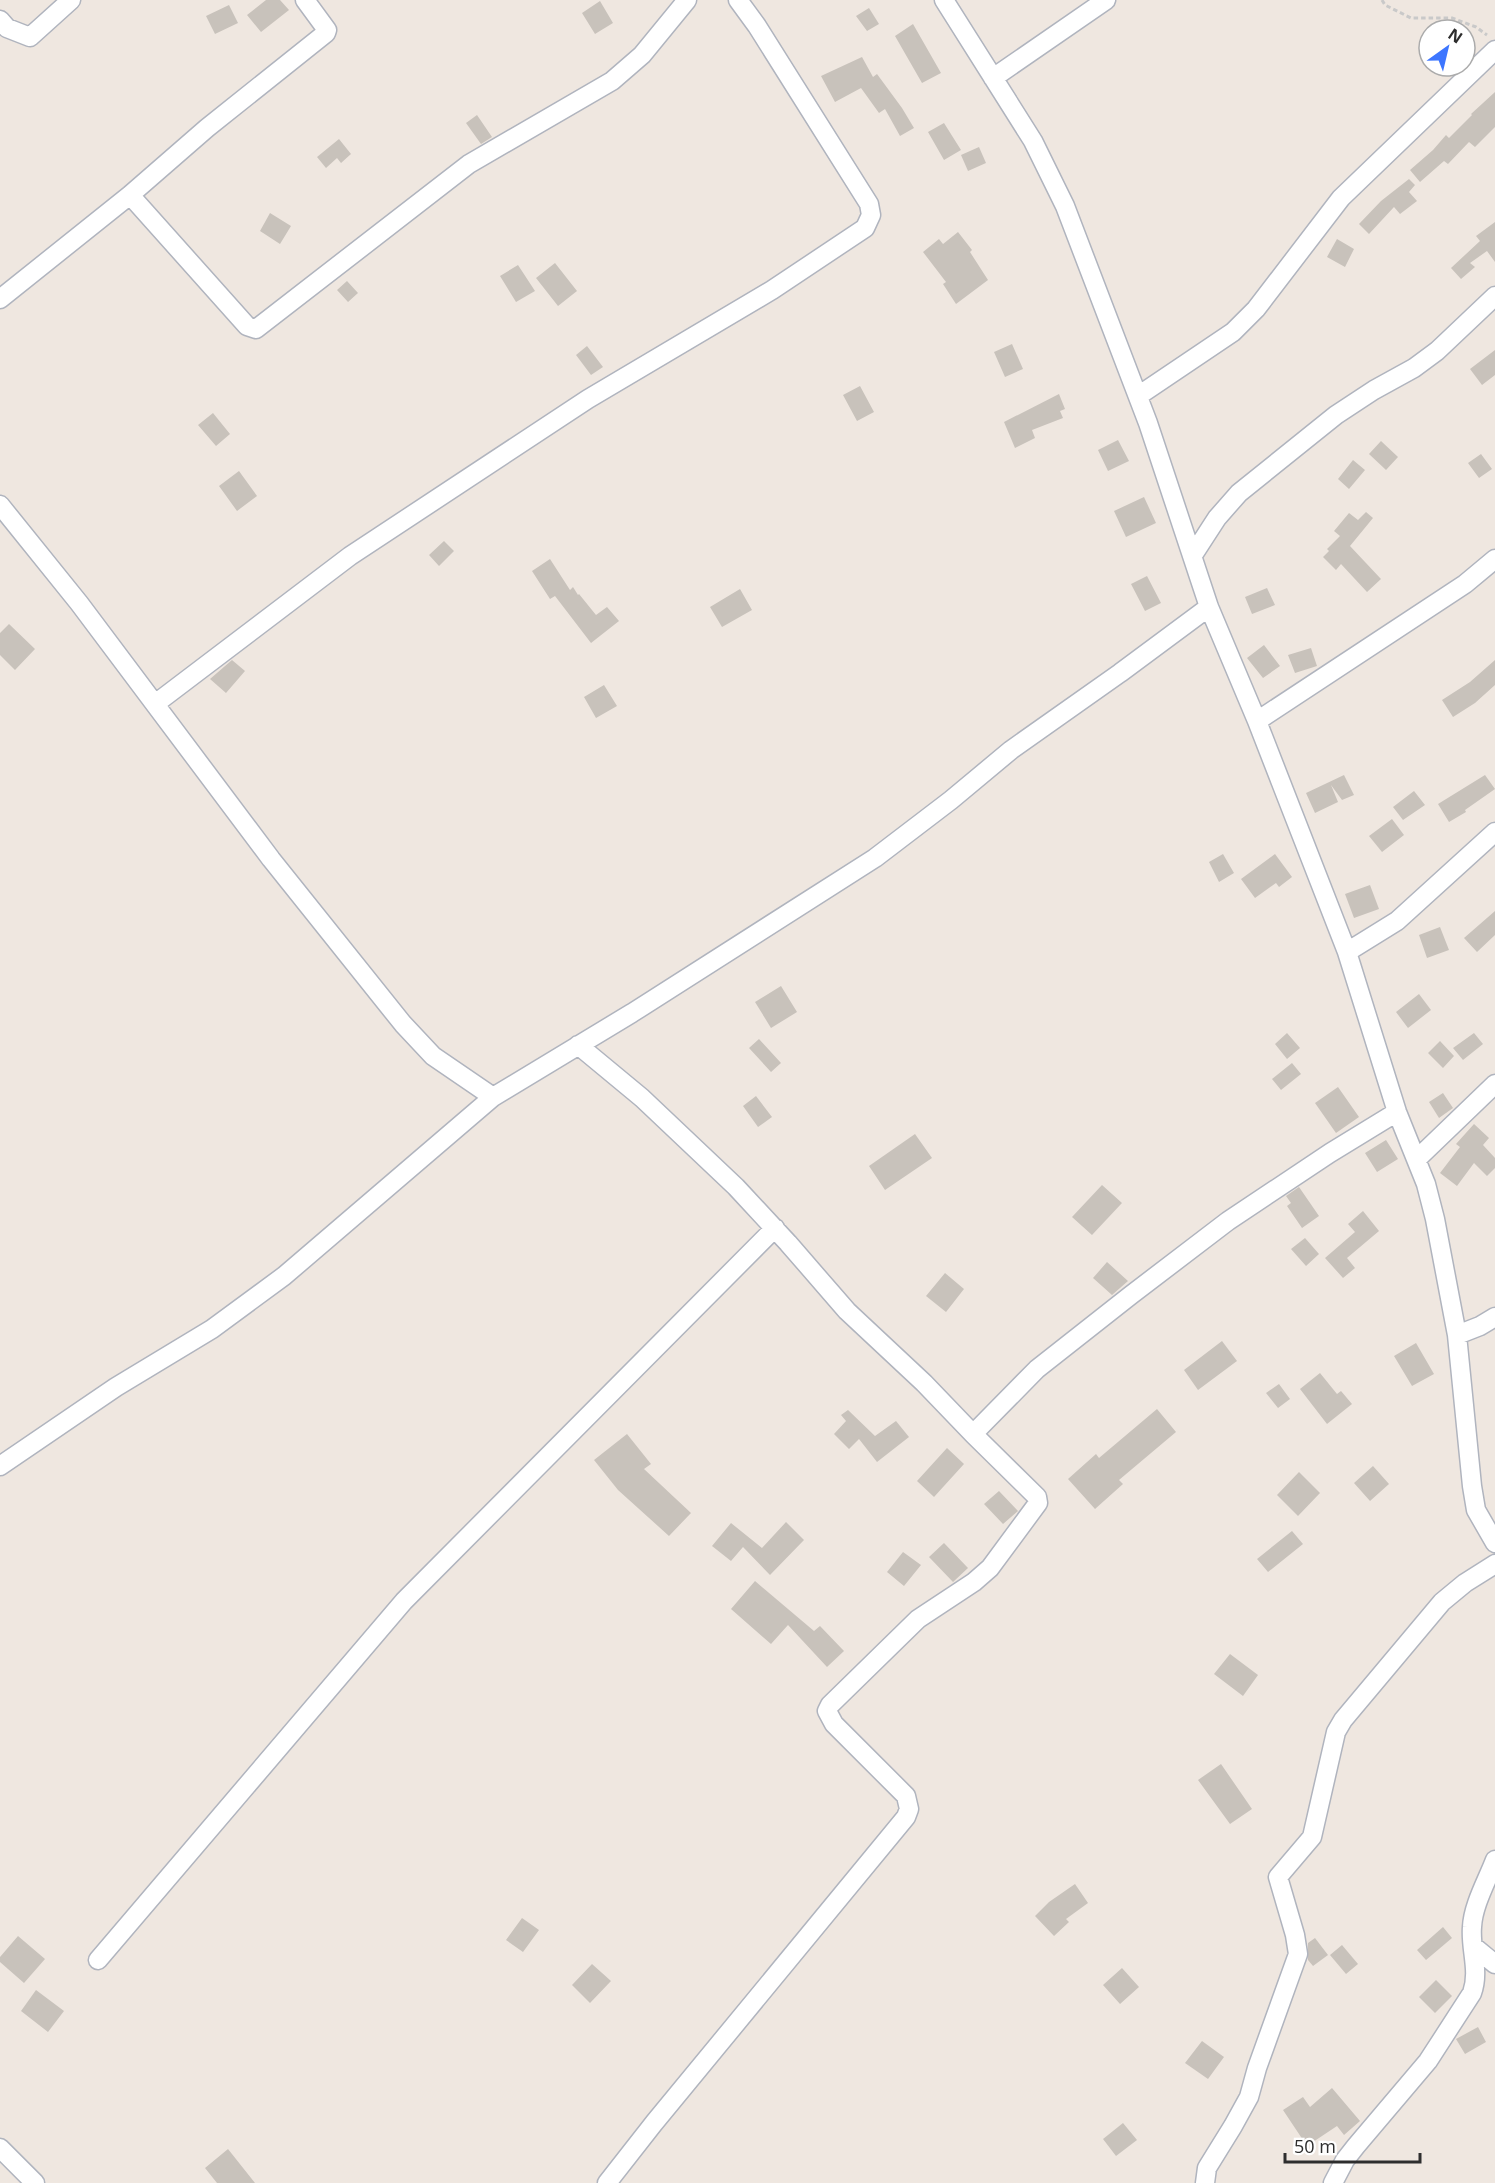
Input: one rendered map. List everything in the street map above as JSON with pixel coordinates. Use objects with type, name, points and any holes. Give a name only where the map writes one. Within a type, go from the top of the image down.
[{"type":"street","points":[[0,20],[7,28],[30,37],[71,0]]},
{"type":"street","points":[[0,300],[130,195],[207,128],[326,33],[327,30],[305,0]]},
{"type":"street","points":[[130,195],[247,326],[256,329],[469,164],[612,81],[642,55],[687,0]]},
{"type":"street","points":[[155,704],[351,556],[588,399],[772,290],[865,228],[871,214],[868,204],[757,26],[738,0]]},
{"type":"street","points":[[944,0],[1033,141],[1052,179],[1100,294],[1138,396],[1209,607],[1257,721],[1347,952],[1397,1112],[1417,1159],[1435,1219],[1458,1335],[1475,1502],[1482,1523],[1495,1543]]},
{"type":"street","points":[[993,78],[1107,0]]},
{"type":"street","points":[[1138,396],[1233,332],[1256,309],[1341,198],[1495,50]]},
{"type":"street","points":[[1193,555],[1217,518],[1239,493],[1336,415],[1374,390],[1414,368],[1437,351],[1495,296]]},
{"type":"street","points":[[0,505],[79,603],[271,859],[403,1024],[433,1056],[493,1097]]},
{"type":"street","points":[[1257,721],[1427,610],[1465,584],[1495,559]]},
{"type":"street","points":[[0,1466],[116,1388],[212,1329],[284,1276],[493,1097],[875,858],[951,800],[1011,750],[1209,607]]},
{"type":"street","points":[[1347,952],[1405,915],[1495,832]]},
{"type":"street","points":[[578,1045],[642,1098],[736,1187],[847,1311],[924,1383],[1037,1497],[1038,1503],[990,1568],[974,1582],[918,1618],[830,1705],[827,1711],[834,1724],[906,1796],[909,1809],[906,1817],[607,2183]]},
{"type":"street","points":[[1417,1159],[1495,1084]]},
{"type":"street","points":[[973,1434],[1036,1369],[1228,1221],[1330,1153],[1397,1112]]},
{"type":"street","points":[[98,1960],[404,1601],[775,1228]]},
{"type":"street","points":[[1458,1335],[1495,1317]]},
{"type":"street","points":[[1205,2183],[1208,2168],[1249,2097],[1257,2068],[1298,1954],[1295,1935],[1278,1877],[1312,1837],[1336,1732],[1342,1720],[1442,1602],[1465,1583],[1495,1564]]},
{"type":"street","points":[[1333,2183],[1345,2160],[1428,2061],[1472,1993],[1476,1971],[1472,1926],[1495,1860]]},
{"type":"street","points":[[1473,1946],[1495,1964]]},
{"type":"street","points":[[0,2148],[35,2183]]},
{"type":"path","points":[[1382,0],[1385,5],[1411,18],[1452,18],[1476,27],[1495,41]]},
{"type":"building","points":[[266,0],[280,0],[289,10],[261,32],[247,15]]},
{"type":"building","points":[[600,1],[613,23],[595,34],[582,13]]},
{"type":"building","points":[[229,5],[238,23],[215,34],[206,16]]},
{"type":"building","points":[[869,8],[879,24],[867,31],[856,16]]},
{"type":"building","points":[[913,24],[941,73],[922,83],[895,36]]},
{"type":"building","points":[[862,57],[873,77],[877,74],[914,128],[900,136],[885,109],[879,113],[861,88],[835,102],[821,76]]},
{"type":"building","points":[[1495,92],[1495,127],[1475,147],[1469,142],[1448,164],[1444,161],[1420,182],[1410,170],[1446,135],[1449,138]]},
{"type":"building","points":[[477,115],[492,137],[481,144],[466,123]]},
{"type":"building","points":[[944,123],[961,150],[944,160],[928,132]]},
{"type":"building","points":[[339,139],[351,154],[341,163],[337,158],[326,168],[317,157]]},
{"type":"building","points":[[979,147],[986,163],[968,171],[961,155]]},
{"type":"building","points":[[1409,179],[1415,185],[1409,192],[1417,201],[1400,214],[1394,207],[1369,234],[1359,224],[1381,201]]},
{"type":"building","points":[[270,213],[291,226],[280,244],[260,231]]},
{"type":"building","points":[[1495,222],[1495,262],[1487,251],[1470,263],[1475,267],[1461,279],[1451,268],[1480,241],[1476,236]]},
{"type":"building","points":[[958,232],[972,250],[970,252],[988,280],[956,304],[943,284],[946,282],[923,252],[939,239],[943,244]]},
{"type":"building","points":[[1337,239],[1354,249],[1345,267],[1327,257]]},
{"type":"building","points":[[555,263],[577,291],[558,306],[536,278]]},
{"type":"building","points":[[518,265],[535,291],[516,302],[500,276]]},
{"type":"building","points":[[347,281],[358,293],[348,302],[337,290]]},
{"type":"building","points":[[1012,344],[1023,369],[1005,377],[994,352]]},
{"type":"building","points":[[587,346],[603,367],[591,375],[576,355]]},
{"type":"building","points":[[1495,350],[1495,375],[1482,385],[1470,369]]},
{"type":"building","points":[[860,386],[874,412],[857,421],[843,395]]},
{"type":"building","points":[[1059,394],[1065,409],[1060,411],[1063,418],[1032,430],[1035,438],[1015,448],[1004,422]]},
{"type":"building","points":[[213,413],[230,434],[216,446],[198,425]]},
{"type":"building","points":[[1118,440],[1129,461],[1108,471],[1098,450]]},
{"type":"building","points":[[1381,441],[1398,457],[1386,470],[1369,454]]},
{"type":"building","points":[[1481,454],[1492,469],[1479,478],[1468,463]]},
{"type":"building","points":[[1353,460],[1365,470],[1349,489],[1338,479]]},
{"type":"building","points":[[239,471],[257,496],[237,511],[219,486]]},
{"type":"building","points":[[1144,497],[1156,523],[1126,537],[1114,511]]},
{"type":"building","points":[[1366,512],[1373,518],[1350,546],[1381,579],[1367,592],[1341,564],[1336,570],[1323,557],[1329,551],[1327,549],[1340,536],[1334,531],[1349,513],[1358,520]]},
{"type":"building","points":[[444,541],[454,551],[439,566],[429,555]]},
{"type":"building","points":[[550,559],[570,590],[573,587],[596,615],[607,607],[619,621],[591,643],[555,596],[550,599],[532,571]]},
{"type":"building","points":[[1147,576],[1161,603],[1145,611],[1131,584]]},
{"type":"building","points":[[1267,588],[1275,605],[1252,614],[1245,597]]},
{"type":"building","points":[[740,589],[752,610],[722,627],[710,607]]},
{"type":"building","points":[[9,624],[35,649],[15,670],[0,655],[0,633]]},
{"type":"building","points":[[1264,645],[1280,666],[1263,678],[1247,658]]},
{"type":"building","points":[[1311,648],[1317,666],[1295,673],[1288,655]]},
{"type":"building","points":[[232,660],[245,671],[226,693],[210,679]]},
{"type":"building","points":[[1495,660],[1495,685],[1475,703],[1453,717],[1442,700],[1470,682]]},
{"type":"building","points":[[604,685],[617,706],[596,718],[584,697]]},
{"type":"building","points":[[1344,775],[1354,795],[1342,800],[1331,785],[1338,802],[1315,813],[1306,793]]},
{"type":"building","points":[[1485,775],[1495,789],[1449,822],[1438,804]]},
{"type":"building","points":[[1414,791],[1425,805],[1403,820],[1393,807]]},
{"type":"building","points":[[1392,819],[1404,835],[1382,852],[1369,836]]},
{"type":"building","points":[[1223,854],[1234,873],[1219,882],[1209,862]]},
{"type":"building","points":[[1275,854],[1292,877],[1279,887],[1276,883],[1255,898],[1241,879]]},
{"type":"building","points":[[1370,885],[1379,909],[1354,918],[1345,894]]},
{"type":"building","points":[[1495,911],[1495,935],[1477,952],[1464,938]]},
{"type":"building","points":[[1440,927],[1449,950],[1427,958],[1419,935]]},
{"type":"building","points":[[781,986],[797,1012],[771,1028],[755,1002]]},
{"type":"building","points":[[1419,994],[1431,1010],[1408,1028],[1396,1012]]},
{"type":"building","points":[[1287,1033],[1300,1048],[1287,1059],[1275,1044]]},
{"type":"building","points":[[1474,1033],[1483,1044],[1463,1060],[1453,1048]]},
{"type":"building","points":[[759,1039],[781,1063],[771,1072],[749,1048]]},
{"type":"building","points":[[1440,1041],[1454,1056],[1443,1068],[1428,1053]]},
{"type":"building","points":[[1292,1063],[1301,1074],[1281,1090],[1272,1079]]},
{"type":"building","points":[[1338,1087],[1359,1117],[1336,1133],[1315,1103]]},
{"type":"building","points":[[1443,1093],[1453,1108],[1439,1118],[1429,1102]]},
{"type":"building","points":[[756,1096],[772,1117],[758,1127],[743,1106]]},
{"type":"building","points":[[1474,1124],[1489,1138],[1483,1145],[1495,1158],[1495,1168],[1487,1176],[1474,1163],[1457,1186],[1440,1173],[1460,1147],[1456,1144]]},
{"type":"building","points":[[915,1134],[932,1158],[885,1190],[869,1166]]},
{"type":"building","points":[[1386,1140],[1398,1159],[1377,1172],[1365,1153]]},
{"type":"building","points":[[1102,1185],[1122,1203],[1092,1235],[1072,1217]]},
{"type":"building","points":[[1299,1187],[1319,1216],[1302,1228],[1287,1206],[1291,1203],[1286,1196]]},
{"type":"building","points":[[1363,1211],[1379,1231],[1347,1258],[1355,1268],[1343,1278],[1325,1258],[1355,1232],[1348,1224]]},
{"type":"building","points":[[1305,1238],[1319,1254],[1306,1266],[1291,1249]]},
{"type":"building","points":[[1107,1262],[1128,1281],[1112,1295],[1093,1278]]},
{"type":"building","points":[[945,1273],[964,1289],[946,1312],[926,1296]]},
{"type":"building","points":[[1222,1341],[1237,1361],[1198,1390],[1184,1370]]},
{"type":"building","points":[[1416,1343],[1434,1374],[1412,1386],[1394,1356]]},
{"type":"building","points":[[1320,1373],[1337,1394],[1341,1391],[1352,1404],[1327,1424],[1300,1389]]},
{"type":"building","points":[[1279,1384],[1290,1399],[1278,1408],[1266,1393]]},
{"type":"building","points":[[1157,1409],[1176,1432],[1119,1480],[1123,1484],[1095,1509],[1068,1479],[1096,1454],[1099,1458]]},
{"type":"building","points":[[848,1410],[875,1436],[896,1421],[909,1437],[877,1462],[859,1439],[849,1449],[834,1434],[846,1421],[841,1415]]},
{"type":"building","points":[[627,1434],[651,1464],[644,1469],[691,1513],[669,1536],[618,1490],[594,1460]]},
{"type":"building","points":[[947,1448],[964,1464],[934,1497],[917,1481]]},
{"type":"building","points":[[1373,1466],[1389,1484],[1370,1501],[1354,1483]]},
{"type":"building","points":[[1299,1472],[1320,1493],[1298,1516],[1277,1495]]},
{"type":"building","points":[[999,1491],[1018,1511],[1003,1524],[984,1504]]},
{"type":"building","points":[[786,1522],[804,1540],[770,1575],[743,1547],[731,1561],[712,1546],[731,1523],[762,1548]]},
{"type":"building","points":[[1292,1531],[1303,1544],[1268,1572],[1257,1559]]},
{"type":"building","points":[[944,1543],[968,1568],[953,1582],[929,1557]]},
{"type":"building","points":[[903,1552],[921,1565],[904,1586],[887,1572]]},
{"type":"building","points":[[755,1581],[814,1631],[820,1626],[844,1651],[827,1667],[788,1625],[771,1644],[731,1609]]},
{"type":"building","points":[[1230,1654],[1258,1675],[1243,1696],[1214,1674]]},
{"type":"building","points":[[1221,1764],[1252,1809],[1230,1824],[1198,1780]]},
{"type":"building","points":[[1075,1884],[1088,1903],[1066,1919],[1069,1922],[1054,1936],[1035,1916],[1049,1902]]},
{"type":"building","points":[[522,1918],[539,1930],[523,1952],[506,1940]]},
{"type":"building","points":[[1443,1927],[1452,1938],[1426,1960],[1417,1950]]},
{"type":"building","points":[[18,1936],[45,1959],[24,1983],[0,1962],[0,1957]]},
{"type":"building","points":[[1315,1938],[1328,1955],[1313,1966],[1308,1960],[1308,1943]]},
{"type":"building","points":[[1342,1945],[1358,1964],[1346,1974],[1330,1955]]},
{"type":"building","points":[[592,1964],[611,1981],[590,2003],[572,1985]]},
{"type":"building","points":[[1122,1968],[1139,1987],[1120,2004],[1103,1985]]},
{"type":"building","points":[[1436,1980],[1452,1996],[1435,2013],[1419,1997]]},
{"type":"building","points":[[36,1990],[64,2011],[48,2032],[21,2011]]},
{"type":"building","points":[[1478,2027],[1486,2042],[1465,2054],[1456,2039]]},
{"type":"building","points":[[1202,2041],[1224,2057],[1208,2079],[1185,2063]]},
{"type":"building","points":[[1332,2088],[1360,2121],[1344,2135],[1337,2126],[1307,2146],[1283,2110],[1303,2097],[1310,2107]]},
{"type":"building","points":[[1123,2123],[1137,2140],[1116,2156],[1103,2139]]},
{"type":"building","points":[[228,2149],[255,2183],[217,2183],[205,2168]]}]
